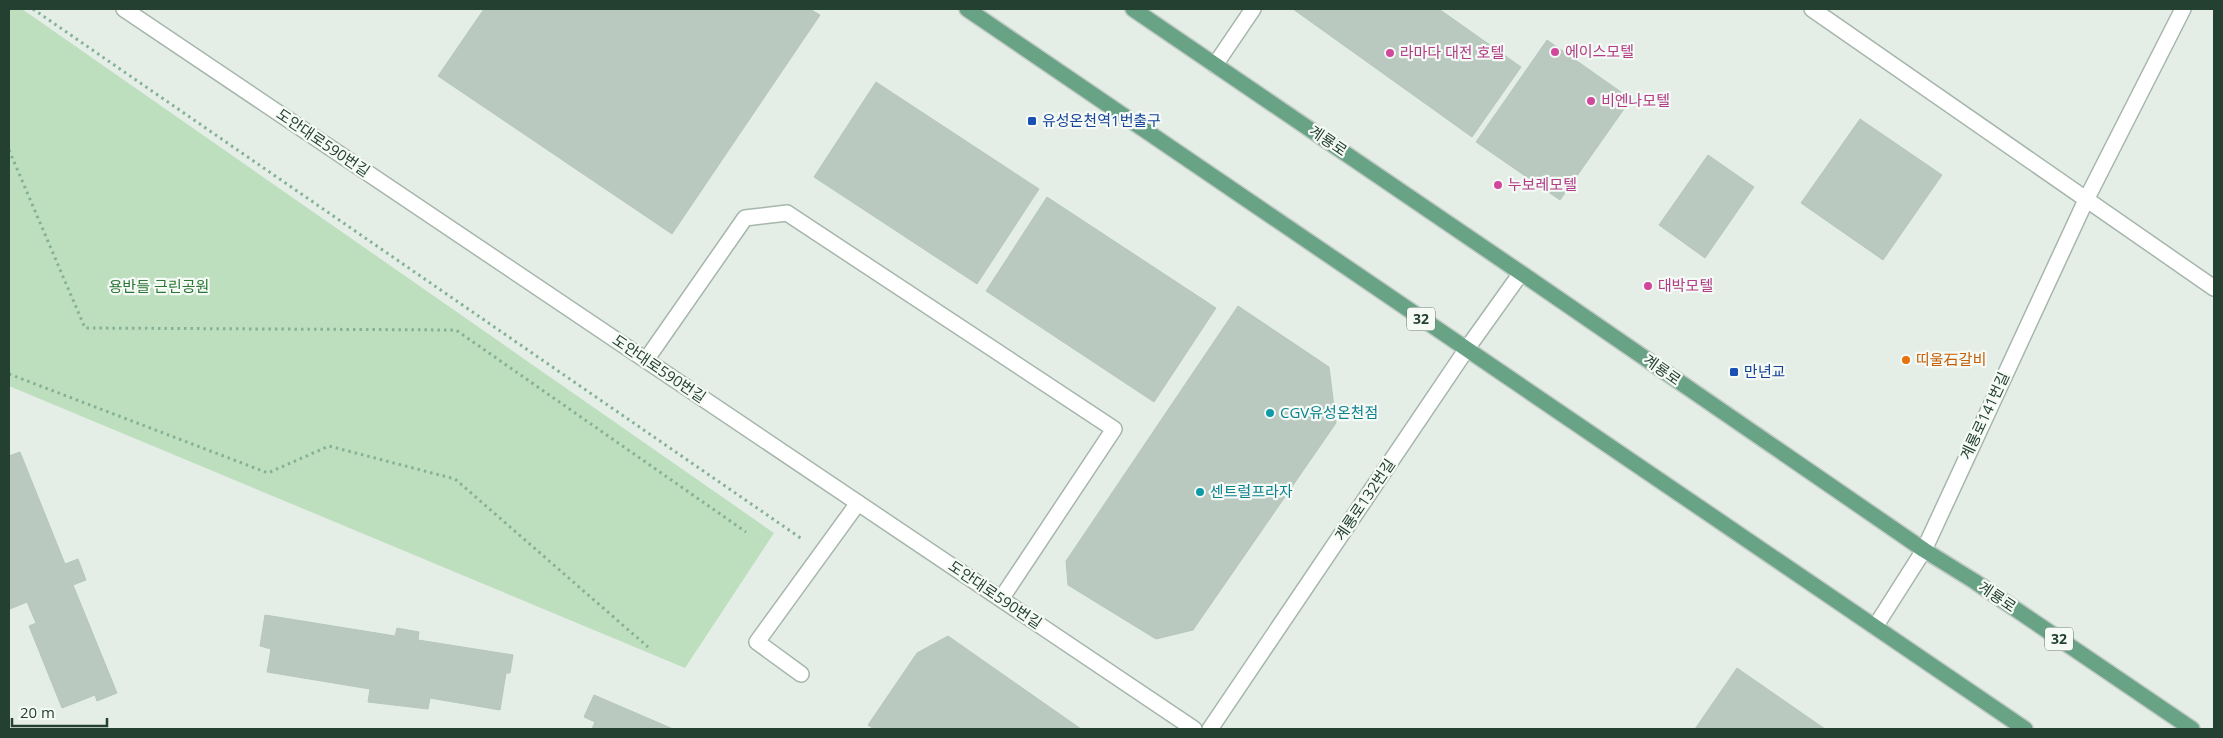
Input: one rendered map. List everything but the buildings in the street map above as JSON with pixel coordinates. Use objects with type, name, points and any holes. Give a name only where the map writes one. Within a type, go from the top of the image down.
[{"type":"main road","name":"32","points":[[967,9],[2025,729]]},
{"type":"main road","name":"계룡로","points":[[1133,9],[1924,550],[1974,581],[2192,729]]},
{"type":"street","name":"도안대로590번길","points":[[124,9],[1194,729]]},
{"type":"street","points":[[1215,65],[1253,9]]},
{"type":"street","points":[[1812,9],[2214,288]]},
{"type":"street","name":"계룡로141번길","points":[[1875,628],[1924,550],[2086,200],[2183,9]]},
{"type":"street","points":[[646,360],[745,218],[787,213],[1114,429],[1001,599]]},
{"type":"street","name":"계룡로132번길","points":[[1210,729],[1466,350],[1521,273]]},
{"type":"street","points":[[801,674],[758,642],[858,503]]},
{"type":"path","points":[[33,9],[809,543]]},
{"type":"path","points":[[9,150],[85,328],[456,330],[746,532]]},
{"type":"path","points":[[9,374],[268,473],[329,446],[454,479],[648,647]]},
{"type":"green space","name":"용반들 근린공원","points":[[9,9],[22,9],[774,533],[685,668],[9,386]]},
{"type":"place","name":"에이스모텔","points":[[1555,52]]},
{"type":"place","name":"라마다 대전 호텔","points":[[1390,53]]},
{"type":"place","name":"비엔나모텔","points":[[1591,101]]},
{"type":"place","name":"유성온천역1번출구","points":[[1032,121]]},
{"type":"place","name":"누보레모텔","points":[[1498,185]]},
{"type":"place","name":"대박모텔","points":[[1648,286]]},
{"type":"place","name":"띠울石갈비","points":[[1906,360]]},
{"type":"place","name":"만년교","points":[[1734,372]]},
{"type":"place","name":"CGV유성온천점","points":[[1270,413]]},
{"type":"place","name":"센트럴프라자","points":[[1200,492]]}]
